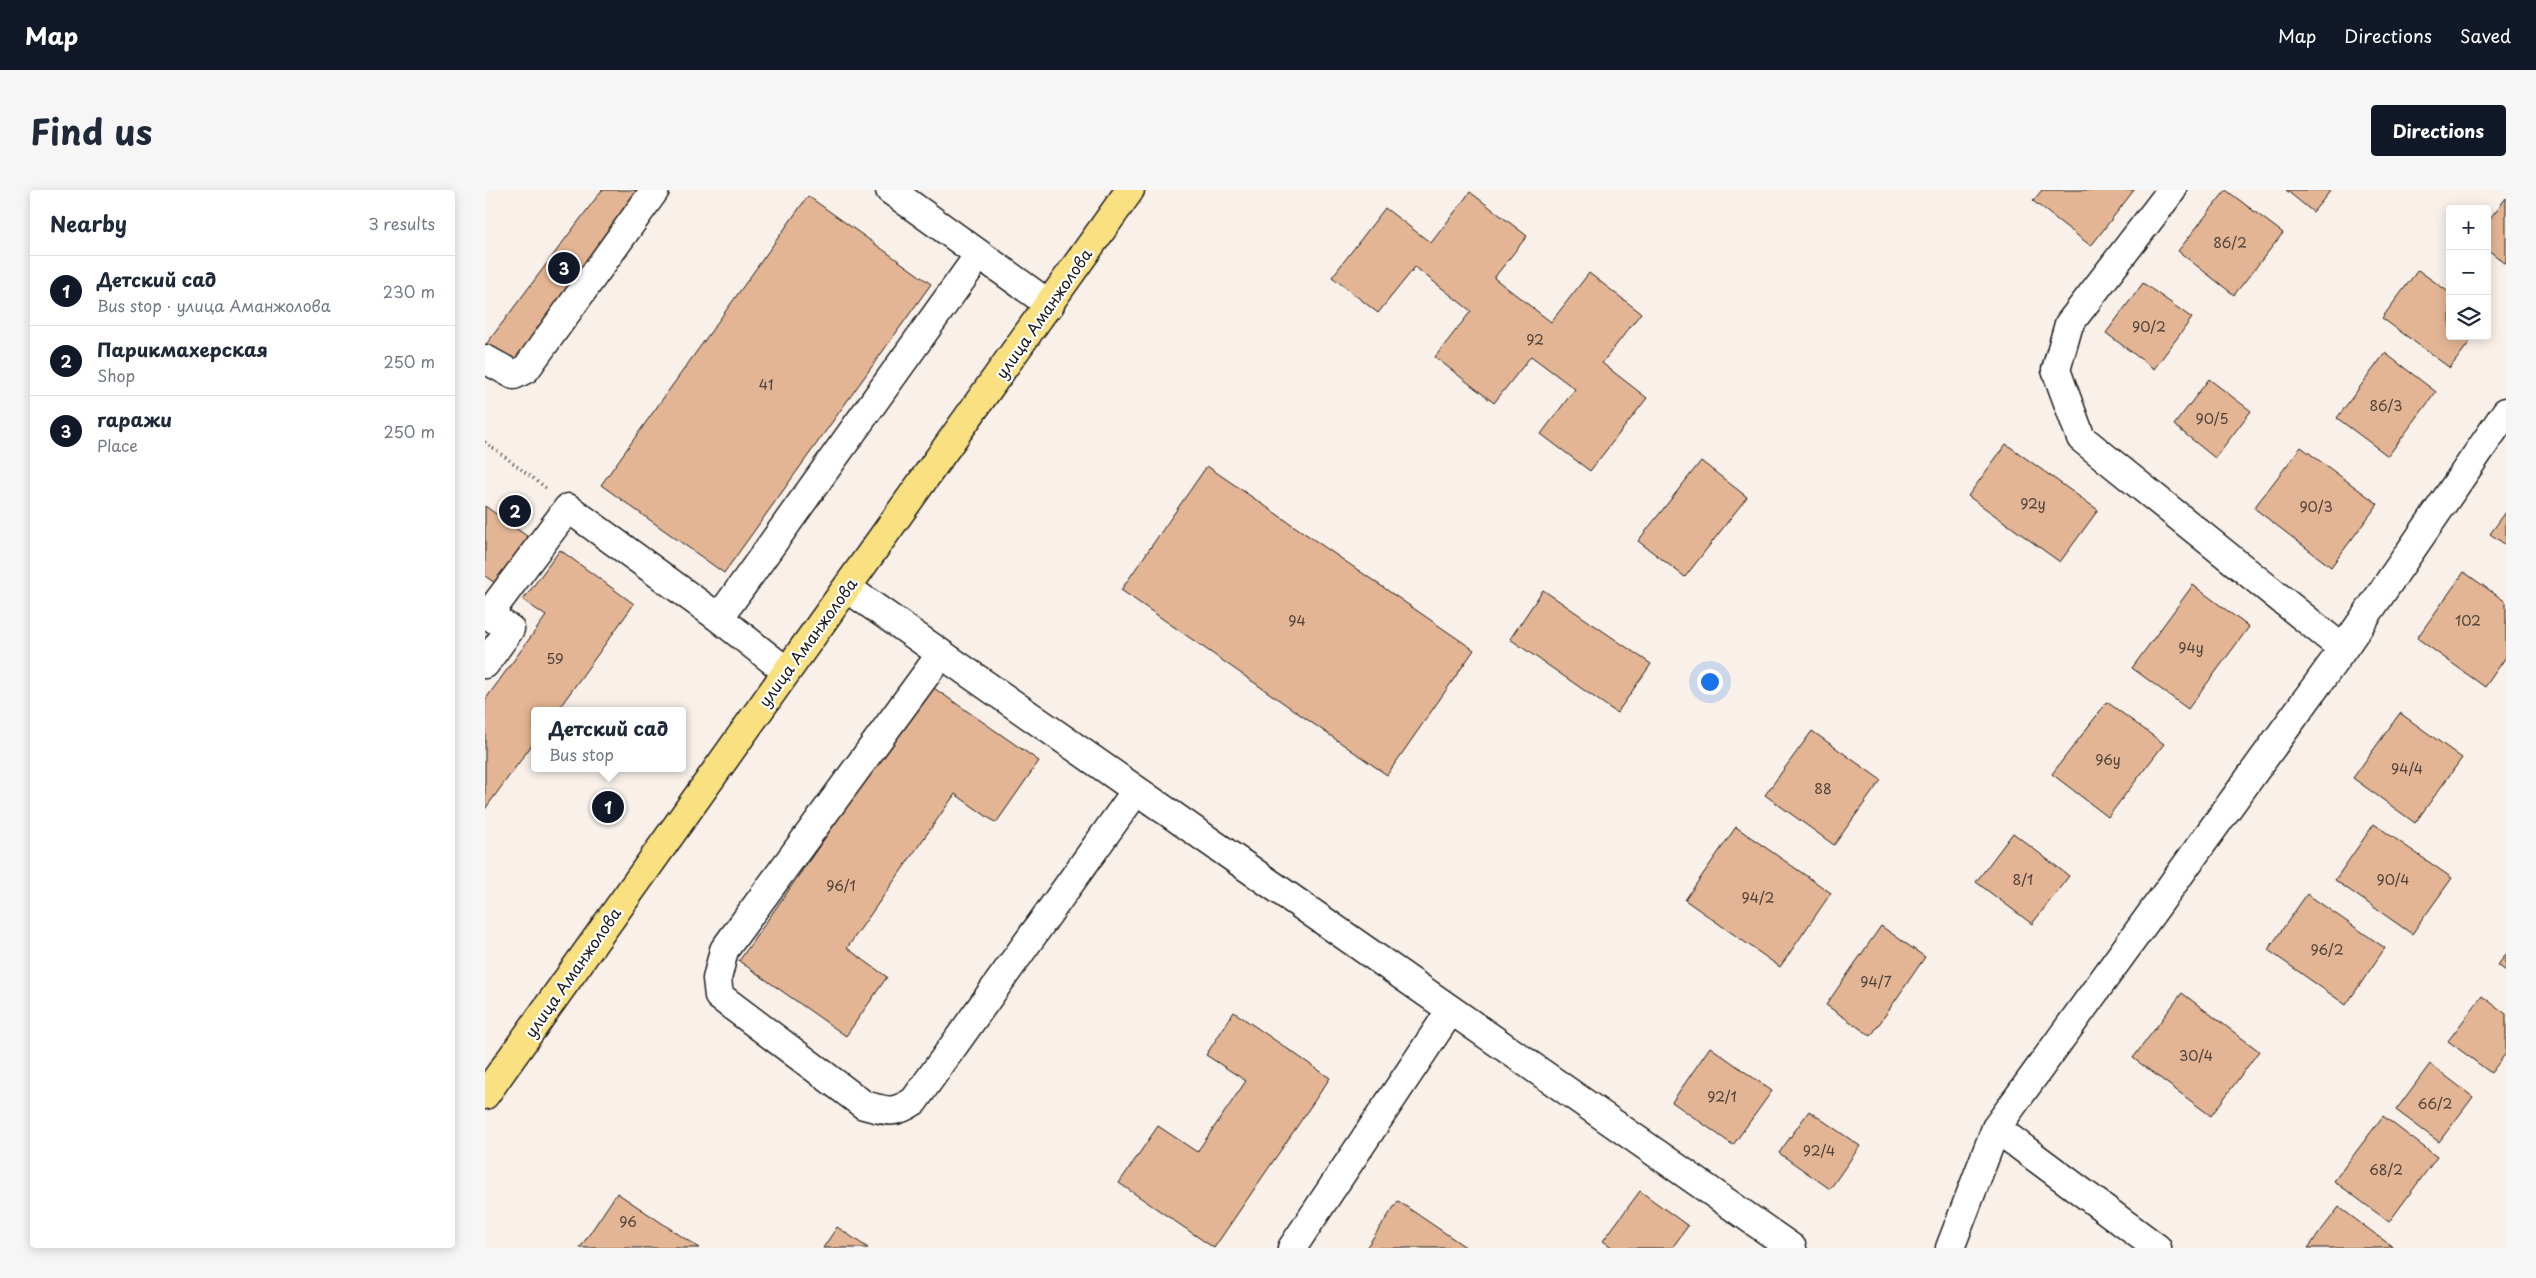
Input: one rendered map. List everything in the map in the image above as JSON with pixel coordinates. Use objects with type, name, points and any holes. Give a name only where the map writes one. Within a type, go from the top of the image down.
[{"type":"main road","name":"улица Аманжолова","points":[[485,1095],[786,671],[1050,305],[1130,190]]},
{"type":"street","points":[[485,359],[514,375],[525,369],[655,190]]},
{"type":"street","points":[[890,190],[1050,305]]},
{"type":"street","points":[[2172,190],[2069,324],[2056,370],[2081,438],[2343,649]]},
{"type":"street","points":[[719,618],[979,255]]},
{"type":"street","points":[[1950,1248],[1996,1128],[2343,649],[2506,412]]},
{"type":"street","points":[[485,664],[510,629],[487,614],[567,508],[719,618],[786,671]]},
{"type":"street","points":[[847,588],[1791,1248]]},
{"type":"street","points":[[941,654],[724,950],[717,979],[719,996],[864,1105],[885,1110],[900,1110],[914,1101],[1137,790]]},
{"type":"street","points":[[1292,1248],[1451,1010]]},
{"type":"street","points":[[1996,1128],[2157,1248]]},
{"type":"path","points":[[485,442],[547,489],[567,508]]},
{"type":"building","points":[[602,190],[642,190],[511,365],[485,346]]},
{"type":"building","points":[[2042,190],[2134,190],[2091,246],[2033,201]]},
{"type":"building","points":[[2226,190],[2283,233],[2234,295],[2178,251]]},
{"type":"building","points":[[2286,190],[2331,190],[2313,212]]},
{"type":"building","points":[[1470,192],[1527,236],[1494,278],[1551,322],[1589,273],[1641,313],[1602,363],[1647,398],[1590,471],[1541,434],[1575,389],[1531,356],[1494,403],[1435,357],[1471,311],[1415,267],[1378,313],[1332,277],[1385,208],[1431,243]]},
{"type":"building","points":[[808,196],[931,284],[724,573],[601,485]]},
{"type":"building","points":[[2506,198],[2506,264],[2491,252],[2491,217]]},
{"type":"building","points":[[2418,270],[2446,290],[2446,340],[2471,340],[2450,368],[2382,318]]},
{"type":"building","points":[[2143,283],[2192,318],[2154,369],[2106,333]]},
{"type":"building","points":[[2385,353],[2436,392],[2388,456],[2337,418]]},
{"type":"building","points":[[2209,379],[2251,411],[2215,458],[2174,425]]},
{"type":"building","points":[[2006,444],[2098,510],[2060,562],[1968,496]]},
{"type":"building","points":[[2301,447],[2378,504],[2331,567],[2254,508]]},
{"type":"building","points":[[1701,461],[1747,497],[1685,577],[1638,541]]},
{"type":"building","points":[[1207,466],[1474,650],[1387,775],[1121,590]]},
{"type":"building","points":[[485,506],[531,539],[498,585],[485,576]]},
{"type":"building","points":[[2506,512],[2506,545],[2490,534]]},
{"type":"building","points":[[560,550],[634,604],[560,707],[531,707],[531,746],[485,809],[485,700],[546,616],[523,600]]},
{"type":"building","points":[[2464,572],[2506,602],[2506,657],[2485,687],[2417,638]]},
{"type":"building","points":[[2193,585],[2249,627],[2188,709],[2132,668]]},
{"type":"building","points":[[1543,590],[1651,664],[1617,713],[1510,639]]},
{"type":"building","points":[[931,686],[1039,761],[996,823],[955,794],[847,948],[887,977],[846,1036],[739,961]]},
{"type":"building","points":[[2107,702],[2164,744],[2108,817],[2052,774]]},
{"type":"building","points":[[2400,713],[2462,758],[2415,823],[2353,778]]},
{"type":"building","points":[[1812,731],[1881,780],[1834,845],[1765,795]]},
{"type":"building","points":[[2374,824],[2452,878],[2412,934],[2335,880]]},
{"type":"building","points":[[1736,827],[1831,893],[1780,967],[1685,900]]},
{"type":"building","points":[[2013,833],[2069,876],[2032,924],[1976,882]]},
{"type":"building","points":[[2307,894],[2385,948],[2346,1005],[2268,950]]},
{"type":"building","points":[[1881,926],[1925,957],[1871,1036],[1826,1005]]},
{"type":"building","points":[[2506,954],[2506,971],[2498,965]]},
{"type":"building","points":[[2182,993],[2259,1051],[2211,1116],[2133,1058]]},
{"type":"building","points":[[2482,996],[2506,1014],[2506,1053],[2491,1073],[2448,1041]]},
{"type":"building","points":[[1234,1012],[1330,1078],[1214,1248],[1119,1183],[1158,1126],[1197,1152],[1246,1081],[1206,1055]]},
{"type":"building","points":[[1710,1047],[1772,1091],[1733,1145],[1672,1102]]},
{"type":"building","points":[[2430,1064],[2473,1097],[2439,1142],[2396,1110]]},
{"type":"building","points":[[1809,1111],[1860,1146],[1830,1189],[1779,1153]]},
{"type":"building","points":[[2383,1116],[2437,1157],[2389,1222],[2334,1181]]},
{"type":"building","points":[[1640,1191],[1688,1226],[1672,1248],[1613,1248],[1603,1241]]},
{"type":"building","points":[[617,1193],[699,1248],[580,1248]]},
{"type":"building","points":[[1398,1201],[1467,1248],[1366,1248]]},
{"type":"building","points":[[2339,1207],[2394,1248],[2308,1248]]},
{"type":"building","points":[[837,1227],[868,1248],[823,1248]]},
{"type":"place","name":"гаражи","points":[[564,268]]},
{"type":"place","name":"Парикмахерская","points":[[515,511]]},
{"type":"place","name":"Детский сад","points":[[608,807]]}]
